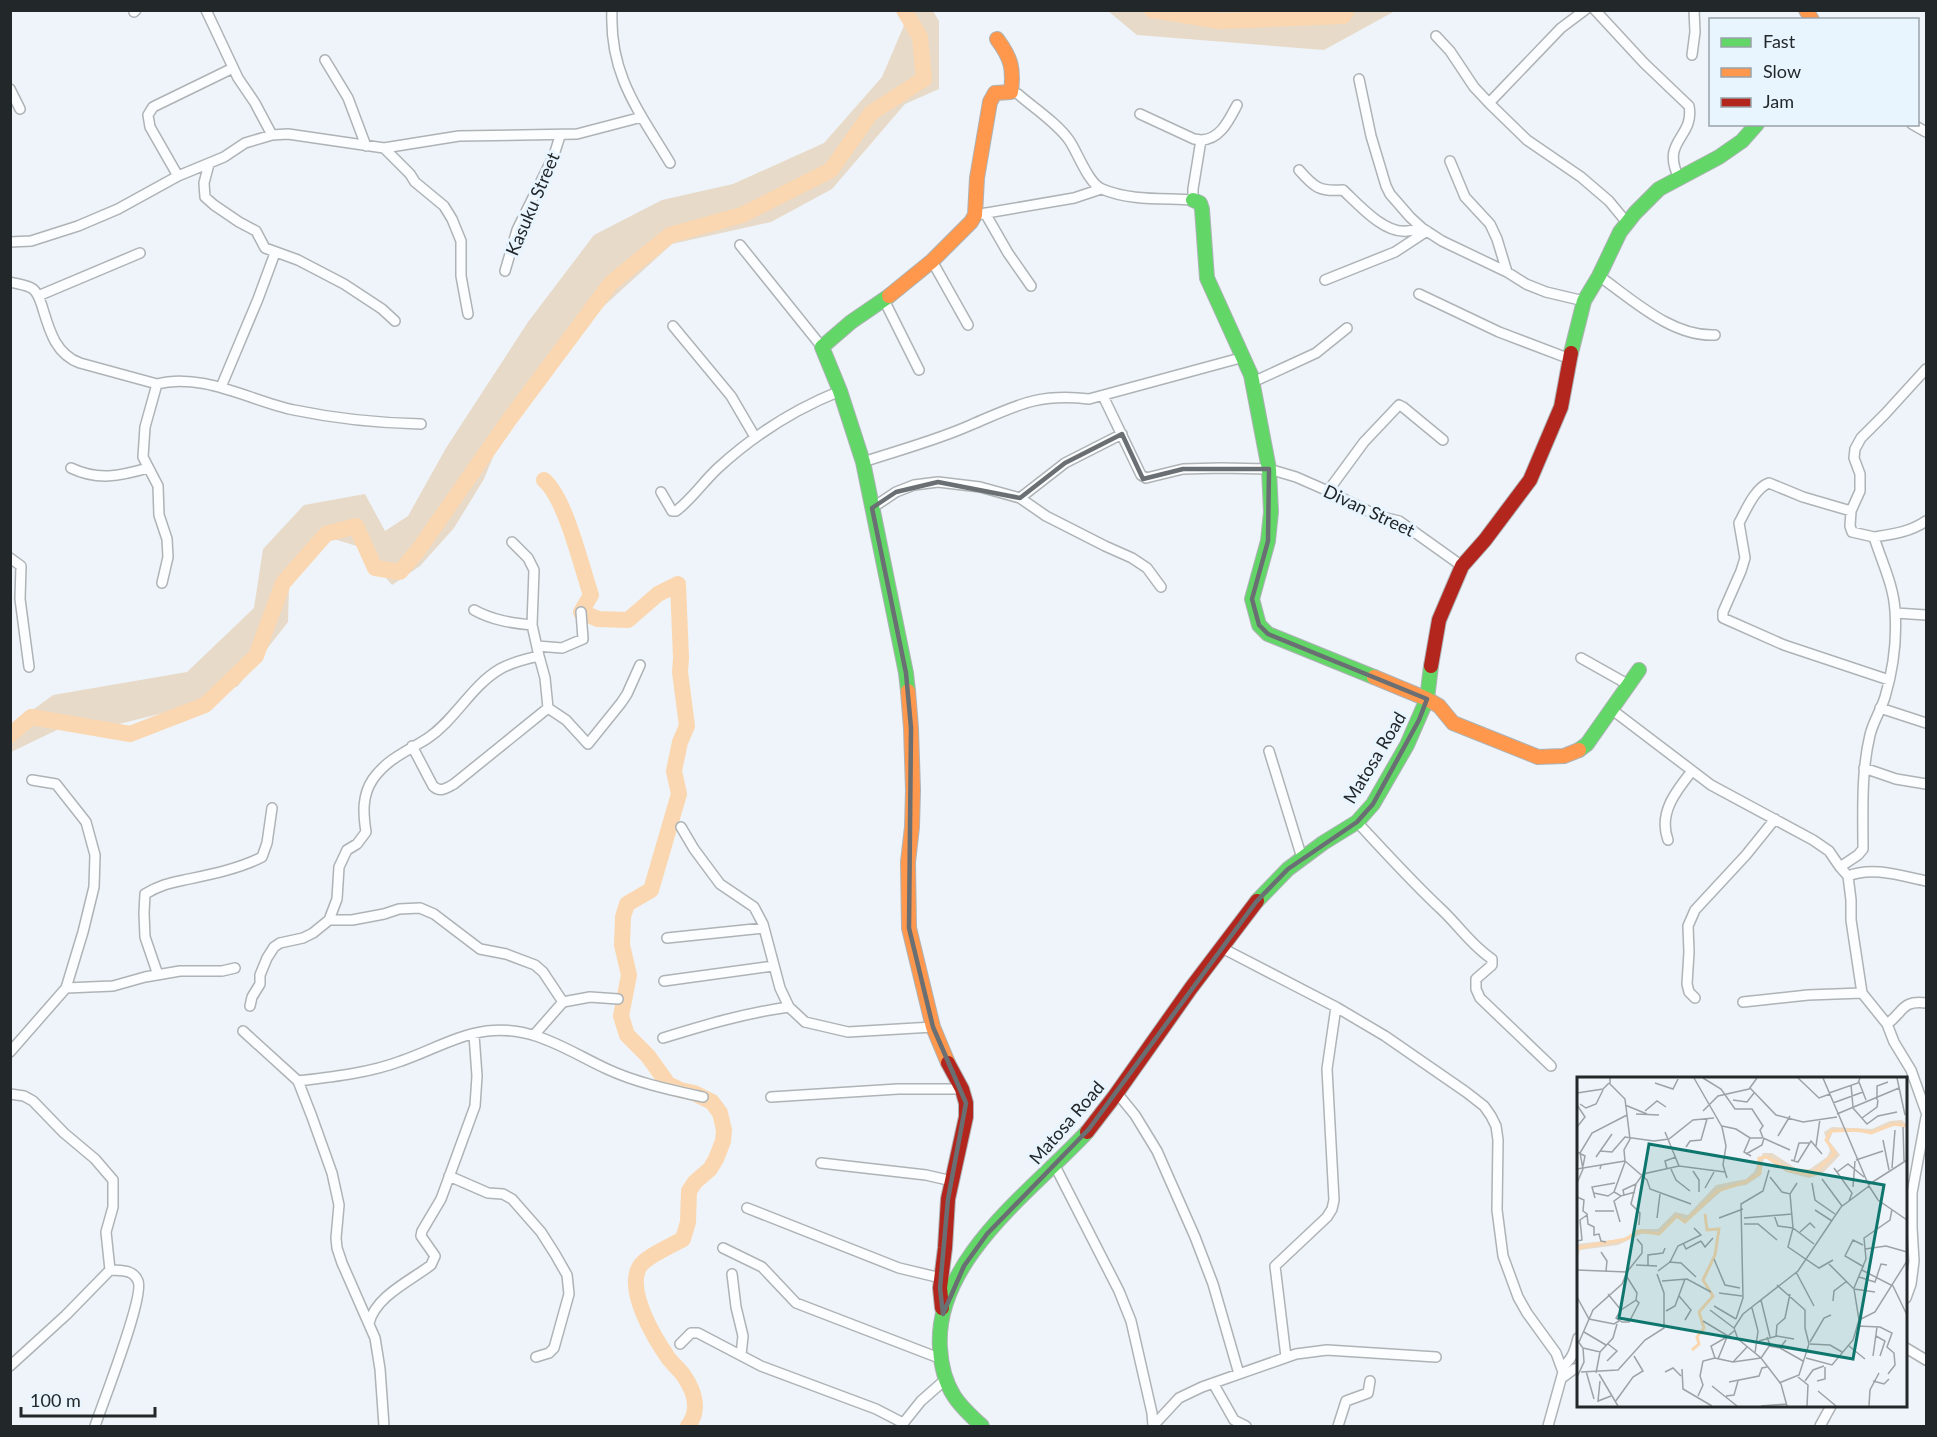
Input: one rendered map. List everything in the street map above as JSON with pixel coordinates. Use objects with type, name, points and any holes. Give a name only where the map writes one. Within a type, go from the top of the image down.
[{"type":"street","points":[[206,10],[233,68],[272,135]]},
{"type":"street","points":[[612,10],[613,41],[617,65],[627,92],[670,163]]},
{"type":"street","points":[[1489,103],[1561,28],[1585,10]]},
{"type":"street","points":[[1595,10],[1644,63],[1689,106],[1691,116],[1672,154],[1674,168],[1679,178]]},
{"type":"street","points":[[1692,55],[1695,32],[1694,10]]},
{"type":"street","points":[[1436,36],[1450,51],[1474,87],[1489,103],[1527,140],[1581,177],[1601,194],[1628,224]]},
{"type":"street","points":[[996,39],[1007,52],[1014,67],[1011,92]]},
{"type":"street","points":[[325,60],[348,98],[366,146]]},
{"type":"street","points":[[178,176],[150,127],[148,115],[153,107],[233,68]]},
{"type":"street","points":[[1359,79],[1371,136],[1386,186],[1390,194],[1424,230],[1526,284],[1546,292],[1584,301]]},
{"type":"street","points":[[10,89],[20,109]]},
{"type":"street","points":[[1032,285],[980,214],[977,178],[990,102],[995,93],[1018,94],[1056,125],[1070,141],[1092,181],[1101,189],[1135,197],[1193,200],[1200,203],[1207,278],[1244,357],[1253,382],[1269,469],[1271,512],[1268,541],[1252,599],[1260,625],[1268,634],[1427,699],[1439,706],[1453,723],[1538,757],[1570,756],[1579,752],[1639,670]]},
{"type":"street","points":[[1140,114],[1194,139],[1206,140],[1222,130],[1237,105]]},
{"type":"street","points":[[10,243],[31,241],[78,226],[118,209],[178,176],[209,165],[245,143],[272,135],[288,134],[384,148],[459,136],[577,134],[642,117]]},
{"type":"street","name":"Matosa Road","points":[[982,1426],[955,1397],[939,1358],[943,1314],[951,1291],[964,1266],[987,1233],[1089,1130],[1256,902],[1288,869],[1357,822],[1373,804],[1407,745],[1427,699],[1433,646],[1439,620],[1462,566],[1485,540],[1530,480],[1561,407],[1584,301],[1620,232],[1659,189],[1719,157],[1742,141],[1755,126]]},
{"type":"street","name":"Kasuku Street","points":[[505,272],[517,230],[554,155],[560,136]]},
{"type":"street","points":[[1193,200],[1201,140]]},
{"type":"street","points":[[384,148],[415,182],[444,206],[452,219],[461,241],[461,276],[468,314]]},
{"type":"street","points":[[1450,161],[1465,197],[1490,225],[1497,239],[1507,272]]},
{"type":"street","points":[[209,165],[204,183],[206,197],[214,205],[256,231],[265,248],[298,260],[344,284],[382,309],[395,321]]},
{"type":"street","points":[[1299,170],[1315,187],[1328,191],[1342,190],[1382,225],[1404,232],[1424,230]]},
{"type":"street","points":[[822,347],[851,322],[884,300],[932,261],[980,214],[1074,198],[1101,189]]},
{"type":"street","points":[[1325,280],[1395,252],[1424,230]]},
{"type":"street","points":[[740,245],[822,347],[840,391],[863,462],[908,689],[913,790],[908,862],[909,928],[933,1027],[966,1102],[966,1117],[948,1199],[940,1288],[943,1314]]},
{"type":"street","points":[[38,296],[140,253]]},
{"type":"street","points":[[221,387],[275,253]]},
{"type":"street","points":[[932,261],[968,325]]},
{"type":"street","points":[[1599,276],[1666,323],[1694,335],[1715,335]]},
{"type":"street","points":[[10,282],[34,290],[49,329],[68,359],[157,384],[169,381],[200,383],[221,387],[292,409],[339,418],[421,424]]},
{"type":"street","points":[[1419,294],[1498,332],[1570,359]]},
{"type":"street","points":[[884,300],[919,370]]},
{"type":"street","points":[[673,326],[731,396],[755,437]]},
{"type":"street","points":[[1253,382],[1316,353],[1347,328]]},
{"type":"street","points":[[863,462],[1023,404],[1049,397],[1089,399],[1244,357]]},
{"type":"street","points":[[1926,369],[1861,438],[1858,444],[1854,458],[1860,474],[1860,492],[1851,511],[1850,526],[1852,532],[1874,537],[1906,531],[1926,521]]},
{"type":"street","points":[[157,384],[145,427],[143,457],[158,486],[159,515],[167,539],[168,557],[162,583]]},
{"type":"street","points":[[661,492],[672,511],[676,511],[719,467],[755,437],[790,414],[840,391]]},
{"type":"street","points":[[1020,498],[1065,463],[1122,434],[1103,396]]},
{"type":"street","points":[[1328,490],[1364,442],[1399,405],[1443,440]]},
{"type":"street","name":"Divan Street","points":[[1122,434],[1141,475],[1146,478],[1183,469],[1269,469],[1328,490],[1378,516],[1399,521],[1462,566]]},
{"type":"street","points":[[70,468],[83,474],[121,476],[148,468]]},
{"type":"street","points":[[872,508],[896,492],[914,485],[938,482],[980,487],[1020,498],[1046,516],[1132,558],[1147,568],[1161,587]]},
{"type":"street","points":[[1851,511],[1803,497],[1769,483],[1765,484],[1739,523],[1745,558],[1742,571],[1723,612],[1723,618],[1793,649],[1889,680]]},
{"type":"street","points":[[1840,867],[1863,849],[1864,768],[1870,733],[1889,680],[1893,654],[1896,613],[1894,599],[1874,537]]},
{"type":"street","points":[[512,542],[528,558],[534,570],[532,626],[545,678],[548,708]]},
{"type":"street","points":[[10,558],[21,566],[20,599],[29,667]]},
{"type":"street","points":[[474,610],[507,623],[532,626]]},
{"type":"street","points":[[537,646],[562,648],[583,639],[581,612]]},
{"type":"street","points":[[1896,613],[1926,615]]},
{"type":"street","points":[[329,920],[337,899],[339,867],[347,850],[357,844],[366,832],[364,804],[372,780],[400,753],[427,738],[448,721],[490,676],[514,663],[539,657]]},
{"type":"street","points":[[1581,658],[1629,684]]},
{"type":"street","points":[[548,708],[566,720],[588,744],[627,694],[640,665]]},
{"type":"street","points":[[412,746],[433,786],[441,790],[454,784],[548,708]]},
{"type":"street","points":[[1880,708],[1926,723]]},
{"type":"street","points":[[1611,709],[1711,785],[1829,851],[1848,876],[1852,930],[1862,993],[1887,1023],[1894,1042],[1911,1070],[1926,1112]]},
{"type":"street","points":[[1269,751],[1302,858]]},
{"type":"street","points":[[1864,768],[1896,779],[1926,784]]},
{"type":"street","points":[[1668,840],[1664,821],[1668,808],[1677,789],[1692,771]]},
{"type":"street","points":[[10,1052],[66,988],[94,887],[95,855],[86,822],[56,784],[32,780]]},
{"type":"street","points":[[158,975],[145,937],[145,894],[154,888],[177,880],[245,866],[262,857],[267,843],[272,808]]},
{"type":"street","points":[[1695,998],[1689,992],[1687,984],[1688,927],[1691,917],[1775,819]]},
{"type":"street","points":[[1357,822],[1414,885],[1442,910],[1480,952],[1492,959],[1492,965],[1476,979],[1476,989],[1480,998],[1551,1066]]},
{"type":"street","points":[[681,826],[694,849],[720,884],[753,907],[764,928],[780,988],[789,1007],[805,1022],[848,1032],[933,1027]]},
{"type":"street","points":[[1848,876],[1861,871],[1887,872],[1926,880]]},
{"type":"street","points":[[250,1006],[252,997],[260,984],[260,975],[274,946],[303,938],[329,920],[341,918],[352,920],[399,909],[420,908],[434,914],[480,949],[506,954],[535,965],[543,972],[563,1002]]},
{"type":"street","points":[[667,938],[764,928]]},
{"type":"street","points":[[1222,948],[1336,1007],[1385,1036],[1466,1092],[1484,1106],[1491,1116],[1496,1126],[1498,1140],[1497,1210],[1503,1256],[1518,1297],[1527,1314],[1556,1353],[1562,1367],[1562,1378],[1549,1416],[1548,1426]]},
{"type":"street","points":[[664,981],[773,966]]},
{"type":"street","points":[[66,988],[113,986],[180,971],[222,971],[235,968]]},
{"type":"street","points":[[1743,1002],[1808,995],[1862,993]]},
{"type":"street","points":[[534,1035],[563,1002],[590,997],[618,999]]},
{"type":"street","points":[[1887,1023],[1909,1004],[1918,1002],[1926,1004]]},
{"type":"street","points":[[663,1038],[756,1011],[789,1007]]},
{"type":"street","points":[[1286,1357],[1275,1266],[1327,1217],[1334,1200],[1328,1069],[1336,1007]]},
{"type":"street","points":[[243,1031],[298,1081],[332,1173],[339,1205],[337,1248],[375,1338],[380,1369],[384,1426]]},
{"type":"street","points":[[298,1081],[384,1067],[443,1042],[487,1031],[534,1035],[559,1044],[608,1070],[662,1088],[704,1097]]},
{"type":"street","points":[[369,1323],[371,1314],[381,1302],[434,1260],[435,1256],[421,1236],[441,1198],[477,1096],[474,1035]]},
{"type":"street","points":[[771,1097],[898,1089],[962,1089]]},
{"type":"street","points":[[1117,1093],[1135,1115],[1157,1151],[1195,1237],[1214,1284],[1239,1374]]},
{"type":"street","points":[[10,1094],[24,1096],[33,1101],[113,1180],[113,1207],[106,1232],[110,1270]]},
{"type":"street","points":[[1907,1293],[1911,1284],[1914,1261],[1912,1193],[1923,1161],[1926,1117]]},
{"type":"street","points":[[821,1163],[926,1175],[952,1181]]},
{"type":"street","points":[[1055,1166],[1119,1291],[1131,1322],[1153,1426]]},
{"type":"street","points":[[449,1176],[512,1199],[541,1232],[567,1275],[569,1294],[554,1348],[549,1353],[536,1357]]},
{"type":"street","points":[[747,1208],[899,1268],[941,1278]]},
{"type":"street","points":[[723,1248],[762,1267],[796,1303],[939,1358]]},
{"type":"street","points":[[10,1366],[66,1315],[110,1270],[133,1274],[138,1280],[140,1289],[126,1339],[95,1426]]},
{"type":"street","points":[[732,1274],[736,1307],[743,1336],[741,1355]]},
{"type":"street","points":[[680,1344],[691,1333],[698,1333],[761,1366],[876,1409],[902,1425],[921,1401],[946,1379]]},
{"type":"street","points":[[1562,1367],[1575,1351],[1577,1342]]},
{"type":"street","points":[[1907,1349],[1926,1360]]},
{"type":"street","points":[[1153,1426],[1170,1405],[1179,1398],[1213,1383],[1296,1354],[1327,1350],[1436,1357]]},
{"type":"street","points":[[1562,1378],[1577,1368]]},
{"type":"street","points":[[1338,1426],[1346,1401],[1368,1393],[1370,1381]]},
{"type":"street","points":[[1213,1383],[1234,1420],[1246,1426]]},
{"type":"street","points":[[1820,1426],[1830,1407]]},
{"type":"highlighted area","points":[[1122,434],[1143,479],[1183,469],[1269,469],[1268,541],[1252,599],[1259,625],[1268,634],[1427,699],[1419,720],[1373,804],[1357,822],[1288,869],[1256,902],[1089,1129],[987,1234],[964,1266],[943,1314],[940,1288],[948,1199],[966,1103],[933,1027],[909,928],[911,728],[906,673],[872,508],[896,492],[938,482],[1020,498],[1065,463]]},
{"type":"shaded area","points":[[902,11],[933,11],[939,21],[939,89],[905,104],[832,189],[771,222],[672,244],[572,335],[507,423],[484,479],[454,528],[420,566],[392,585],[360,547],[324,536],[289,588],[288,622],[238,686],[191,706],[99,729],[59,729],[11,752],[11,726],[53,695],[187,672],[254,608],[263,549],[304,505],[365,494],[385,531],[408,516],[446,448],[528,322],[594,235],[662,200],[733,184],[824,143],[882,77],[905,23]]},
{"type":"shaded area","points":[[1108,11],[1395,11],[1324,50],[1137,35]]},
{"type":"waterway","points":[[10,735],[31,717],[130,734],[205,705],[256,656],[283,583],[326,534],[356,526],[375,568],[400,572],[611,283],[670,235],[742,215],[831,170],[871,113],[924,79],[920,37],[904,10]]},
{"type":"waterway","points":[[1152,10],[1220,21],[1343,16],[1347,10]]},
{"type":"waterway","points":[[544,480],[552,489],[566,517],[591,595],[581,612],[598,619],[628,620],[658,594],[678,584],[680,672],[687,726],[680,742],[674,771],[679,794],[651,890],[627,904],[623,917],[622,945],[629,975],[621,1016],[627,1035],[648,1056],[668,1084],[712,1102],[720,1113],[724,1130],[723,1141],[716,1159],[710,1169],[695,1182],[689,1191],[688,1222],[683,1239],[648,1259],[640,1266],[636,1276],[639,1301],[650,1327],[669,1359],[691,1388],[695,1408],[688,1426]]},
{"type":"traffic: fast","points":[[1571,353],[1584,301],[1620,232],[1635,213],[1659,189],[1719,157],[1742,141],[1755,126]]},
{"type":"traffic: fast","points":[[1193,200],[1200,203],[1202,209],[1207,278],[1251,375],[1269,469],[1271,512],[1268,541],[1252,599],[1259,625],[1268,634],[1374,677]]},
{"type":"traffic: fast","points":[[889,296],[851,322],[822,347],[840,391],[863,462],[908,691]]},
{"type":"traffic: fast","points":[[1257,901],[1288,869],[1357,822],[1373,804],[1407,745],[1427,699],[1431,666]]},
{"type":"traffic: fast","points":[[1579,750],[1587,744],[1639,670]]},
{"type":"traffic: fast","points":[[982,1426],[954,1396],[942,1367],[940,1348],[942,1316],[953,1285],[970,1256],[991,1229],[1087,1132]]},
{"type":"traffic: slow","points":[[1806,10],[1811,18]]},
{"type":"traffic: slow","points":[[889,296],[932,261],[971,222],[975,215],[977,178],[990,102],[995,93],[1011,92],[1010,64],[1006,52],[997,39]]},
{"type":"traffic: slow","points":[[1374,677],[1427,699],[1439,706],[1453,723],[1538,757],[1564,756],[1579,750]]},
{"type":"traffic: slow","points":[[908,691],[913,790],[908,862],[909,928],[933,1027],[948,1063]]},
{"type":"traffic: jam","points":[[1431,666],[1439,620],[1462,566],[1485,540],[1530,480],[1561,407],[1571,353]]},
{"type":"traffic: jam","points":[[1087,1132],[1257,901]]},
{"type":"traffic: jam","points":[[942,1308],[940,1288],[948,1199],[966,1117],[966,1103],[962,1089],[948,1063]]}]
